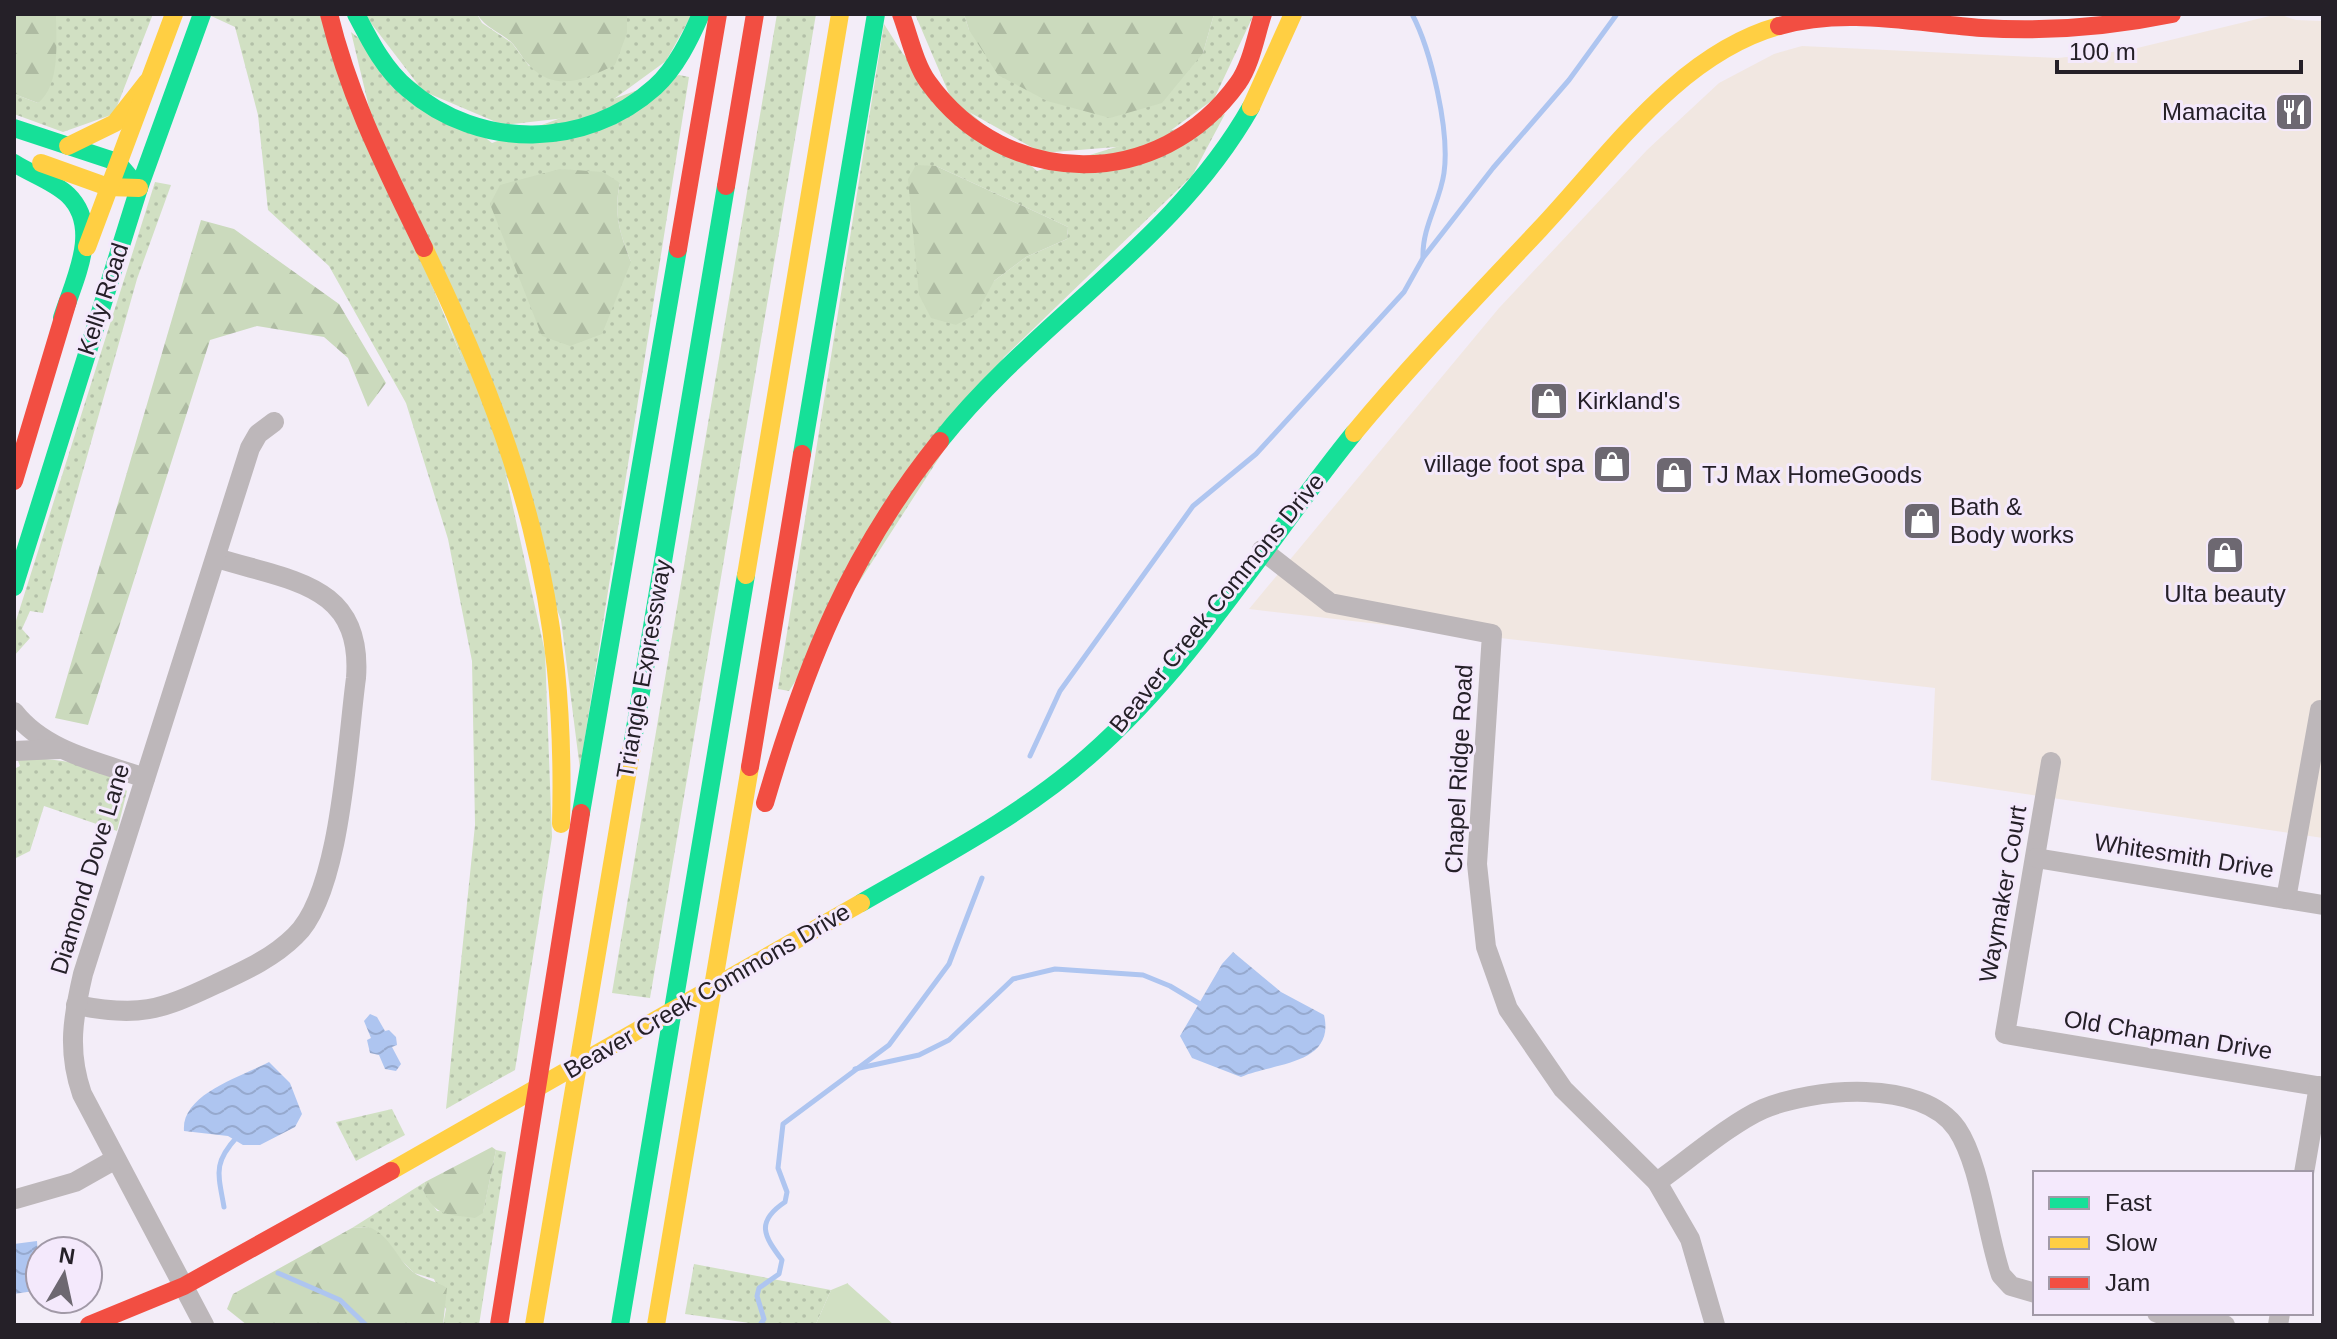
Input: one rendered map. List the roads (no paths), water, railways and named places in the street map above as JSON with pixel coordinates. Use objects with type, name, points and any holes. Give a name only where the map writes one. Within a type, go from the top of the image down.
[{"type":"main road","name":"Kelly Road","points":[[14,481],[62,318],[174,14]]},
{"type":"main road","name":"Kelly Road","points":[[14,587],[139,188],[202,14]]},
{"type":"main road","points":[[329,14],[343,71],[360,117],[487,386],[513,456],[534,533],[554,630],[562,729],[558,950]]},
{"type":"main road","points":[[356,14],[365,37],[386,70],[418,100],[461,124],[502,135],[538,136],[571,131],[606,119],[654,88],[685,47],[701,14]]},
{"type":"main road","points":[[499,1325],[558,950],[718,14]]},
{"type":"main road","name":"Triangle Expressway","points":[[534,1325],[755,14]]},
{"type":"main road","points":[[620,1325],[840,14]]},
{"type":"main road","points":[[656,1325],[876,14]]},
{"type":"main road","points":[[901,14],[913,57],[927,84],[952,115],[1005,151],[1062,167],[1099,167],[1167,148],[1200,125],[1225,99],[1249,61],[1263,14]]},
{"type":"main road","points":[[725,918],[797,695],[844,589],[876,532],[916,471],[988,385],[1168,216],[1218,160],[1253,105],[1293,14]]},
{"type":"main road","name":"Beaver Creek Commons Drive","points":[[89,1325],[132,1310],[184,1286],[510,1105],[992,827],[1066,775],[1136,709],[1408,372],[1634,130],[1685,79],[1712,58],[1768,29],[1795,21],[1878,20],[2059,31],[2172,14]]},
{"type":"main road","points":[[68,146],[89,140],[120,121],[147,82]]},
{"type":"main road","points":[[14,128],[117,162],[139,188]]},
{"type":"main road","points":[[14,155],[108,187],[139,188]]},
{"type":"main road","points":[[14,163],[59,186],[85,223],[87,235],[62,318]]},
{"type":"street","name":"Diamond Dove Lane","points":[[204,1325],[114,1160],[76,1075],[71,1031],[76,1005],[145,778],[250,448],[258,434],[274,422]]},
{"type":"street","name":"Chapel Ridge Road","points":[[1262,550],[1330,603],[1492,634],[1477,864],[1486,947],[1508,1009],[1563,1089],[1657,1182],[1690,1239],[1715,1325]]},
{"type":"street","points":[[76,1005],[141,1013],[174,1004],[257,964],[295,937],[311,917],[330,870],[356,678],[358,651],[352,629],[340,607],[314,589],[217,558]]},
{"type":"street","points":[[2286,899],[2320,710]]},
{"type":"street","points":[[14,712],[31,730],[59,749],[145,778]]},
{"type":"street","points":[[14,751],[59,749]]},
{"type":"street","name":"Waymaker Court","points":[[2005,1034],[2051,762]]},
{"type":"street","name":"Whitesmith Drive","points":[[2036,858],[2323,905]]},
{"type":"street","name":"Old Chapman Drive","points":[[2005,1034],[2321,1086]]},
{"type":"street","points":[[2304,1171],[2321,1086]]},
{"type":"street","points":[[1657,1182],[1761,1110],[1818,1092],[1874,1094],[1921,1102],[1949,1119],[1964,1140],[2001,1275],[2011,1286],[2033,1292]]},
{"type":"street","points":[[16,1199],[61,1187],[114,1160]]},
{"type":"street","points":[[2168,1315],[2225,1325]]},
{"type":"water","points":[[1233,952],[1281,992],[1324,1015],[1325,1032],[1320,1044],[1311,1053],[1284,1065],[1241,1077],[1192,1058],[1180,1036],[1222,964]]},
{"type":"water","points":[[370,1014],[377,1017],[385,1031],[389,1030],[396,1037],[397,1045],[392,1047],[401,1064],[396,1071],[385,1069],[379,1055],[370,1053],[367,1040],[371,1038],[364,1021]]},
{"type":"water","points":[[269,1062],[290,1083],[302,1114],[295,1127],[260,1145],[243,1145],[228,1136],[184,1131],[186,1118],[202,1097]]},
{"type":"water","points":[[24,1243],[24,1292],[14,1294],[14,1244]]},
{"type":"waterway","points":[[1412,14],[1426,48],[1437,91],[1445,156],[1442,184],[1425,235],[1423,257]]},
{"type":"waterway","points":[[1030,756],[1060,691],[1193,506],[1256,454],[1404,292],[1423,258],[1493,168],[1569,80],[1617,14]]},
{"type":"waterway","points":[[760,1325],[764,1319],[757,1296],[759,1288],[779,1274],[782,1260],[767,1236],[766,1223],[769,1216],[785,1202],[787,1192],[778,1168],[783,1124],[889,1045],[949,964],[982,878]]},
{"type":"waterway","points":[[855,1069],[919,1055],[949,1040],[1013,979],[1055,969],[1143,975],[1170,986],[1200,1004]]},
{"type":"waterway","points":[[224,1207],[219,1169],[224,1154],[237,1137]]},
{"type":"waterway","points":[[278,1273],[340,1300],[366,1325]]},
{"type":"place","name":"Mamacita","points":[[2294,112]]},
{"type":"place","name":"Kirkland's","points":[[1549,401]]},
{"type":"place","name":"village foot spa","points":[[1612,464]]},
{"type":"place","name":"TJ Max HomeGoods","points":[[1674,475]]},
{"type":"place","name":"Bath & Body works","points":[[1922,521]]},
{"type":"place","name":"Ulta beauty","points":[[2225,555]]}]
